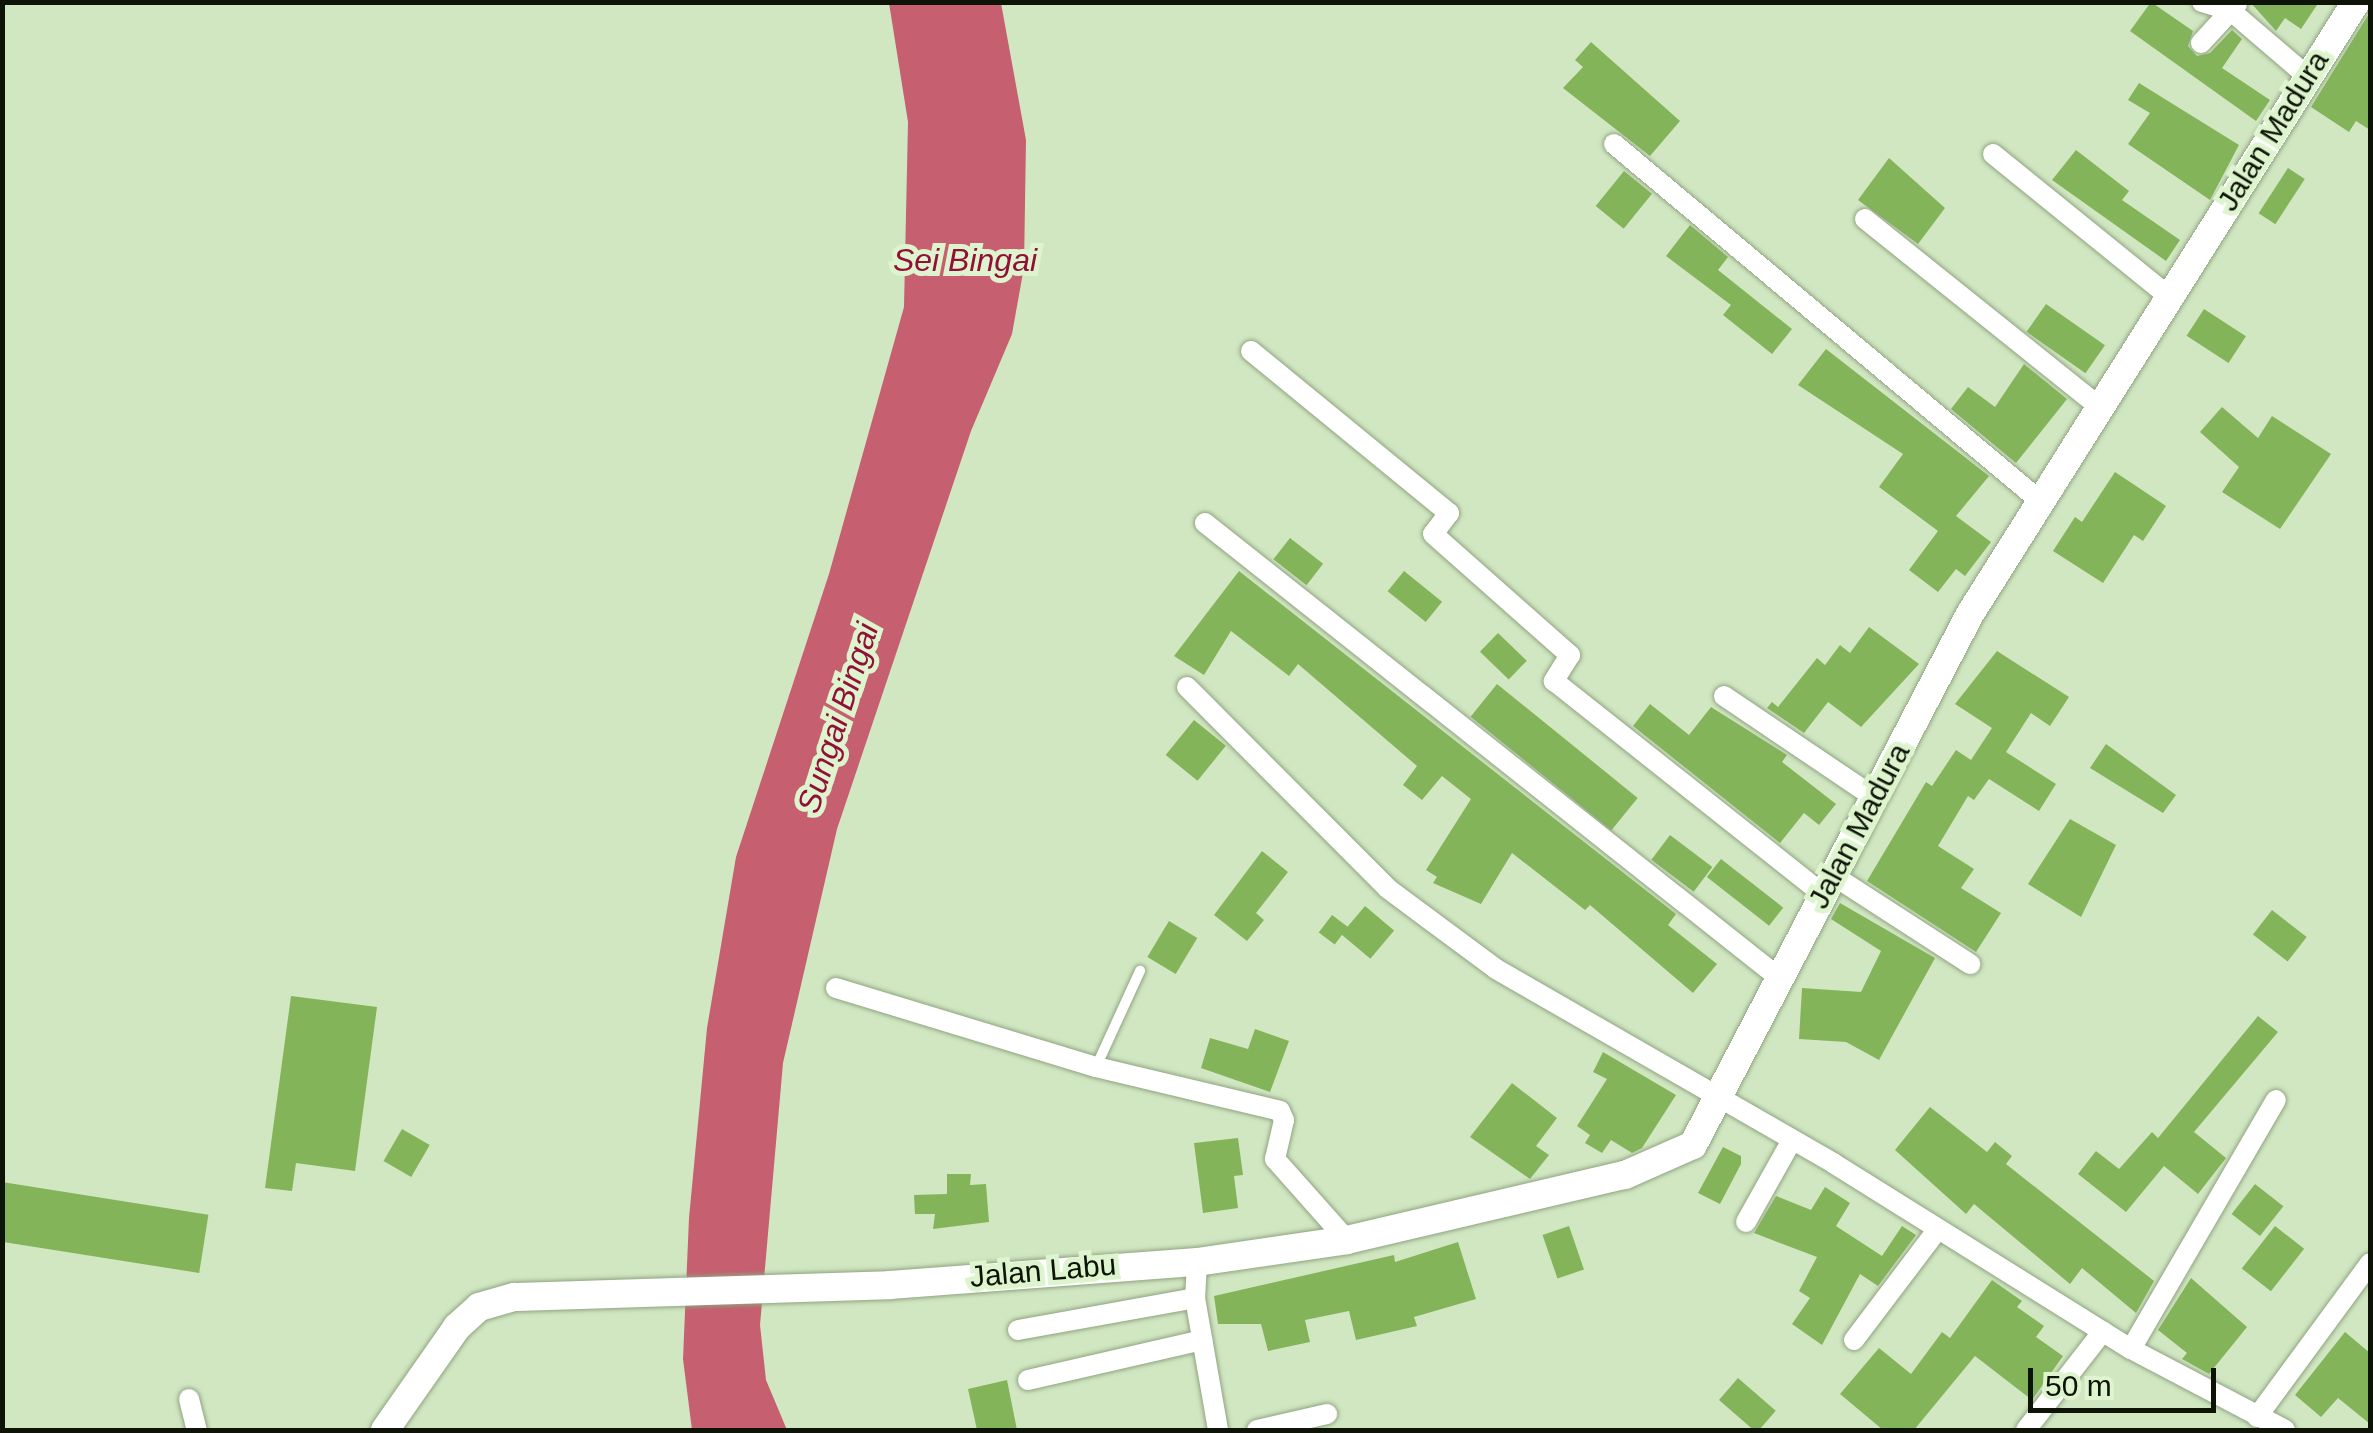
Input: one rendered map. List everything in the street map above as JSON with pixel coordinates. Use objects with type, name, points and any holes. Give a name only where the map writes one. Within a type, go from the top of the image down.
[{"type":"street","points":[[2202,2],[2235,7],[2306,75]]},
{"type":"street","name":"Jalan Madura","points":[[1718,1095],[1970,614],[2171,298],[2306,75],[2356,2]]},
{"type":"street","points":[[2201,43],[2235,7]]},
{"type":"street","points":[[1614,144],[2040,502]]},
{"type":"street","points":[[1993,154],[2171,298]]},
{"type":"street","points":[[1865,218],[2101,408]]},
{"type":"street","points":[[1250,351],[1450,512],[1433,534],[1570,654],[1554,681],[1827,885],[1970,964]]},
{"type":"street","points":[[1205,524],[1778,977]]},
{"type":"street","points":[[1187,687],[1387,888],[1524,988],[1718,1095],[2131,1349],[2284,1430]]},
{"type":"street","points":[[1724,696],[1872,796]]},
{"type":"street","points":[[836,988],[1096,1067],[1280,1111],[1284,1120],[1275,1159],[1347,1240]]},
{"type":"street","name":"Jalan Labu","points":[[384,1430],[430,1360],[479,1306],[515,1297],[890,1285],[1197,1262],[1347,1240],[1625,1175],[1693,1145],[1718,1095]]},
{"type":"street","points":[[2131,1349],[2276,1100]]},
{"type":"street","points":[[1746,1222],[1792,1140]]},
{"type":"street","points":[[1854,1340],[1938,1229]]},
{"type":"street","points":[[1197,1262],[1195,1298],[1218,1430]]},
{"type":"street","points":[[2257,1418],[2370,1263]]},
{"type":"street","points":[[1018,1330],[1195,1298]]},
{"type":"street","points":[[2026,1430],[2103,1332]]},
{"type":"street","points":[[1028,1380],[1202,1340]]},
{"type":"street","points":[[190,1399],[197,1430]]},
{"type":"street","points":[[1257,1430],[1327,1414]]},
{"type":"lane","points":[[1096,1067],[1140,971]]},
{"type":"water","name":"Sei Bingai","points":[[889,3],[1001,3],[1026,140],[1024,267],[1012,334],[971,431],[837,829],[783,1063],[760,1325],[766,1380],[787,1430],[692,1430],[683,1359],[689,1218],[707,1028],[736,857],[829,574],[904,307],[908,122]]},
{"type":"building","points":[[2151,2],[2193,31],[2188,46],[2197,56],[2210,53],[2232,30],[2242,39],[2222,68],[2270,100],[2256,121],[2130,31]]},
{"type":"building","points":[[2250,2],[2319,2],[2301,29],[2285,18],[2276,31]]},
{"type":"building","points":[[2370,12],[2370,130],[2356,121],[2349,132],[2311,107]]},
{"type":"building","points":[[1591,42],[1680,121],[1650,156],[1563,88],[1583,67],[1575,60]]},
{"type":"building","points":[[2139,83],[2239,145],[2210,200],[2128,144],[2150,113],[2128,100]]},
{"type":"building","points":[[2076,150],[2129,191],[2122,200],[2180,240],[2166,261],[2052,180]]},
{"type":"building","points":[[1889,158],[1945,208],[1918,244],[1858,200]]},
{"type":"building","points":[[2288,168],[2305,179],[2275,224],[2259,213]]},
{"type":"building","points":[[1624,171],[1652,194],[1624,229],[1596,206]]},
{"type":"building","points":[[1690,225],[1728,257],[1718,270],[1792,329],[1772,354],[1723,315],[1731,305],[1666,256]]},
{"type":"building","points":[[2046,304],[2105,345],[2085,373],[2026,332]]},
{"type":"building","points":[[2204,309],[2246,336],[2229,363],[2187,336]]},
{"type":"building","points":[[1826,349],[1989,476],[1956,516],[1991,542],[1965,576],[1956,569],[1938,592],[1909,570],[1938,531],[1879,487],[1903,454],[1798,385]]},
{"type":"building","points":[[2024,364],[2067,399],[2016,463],[1951,409],[1968,387],[1995,407]]},
{"type":"building","points":[[2222,407],[2258,438],[2272,416],[2331,454],[2280,529],[2222,492],[2239,467],[2200,432]]},
{"type":"building","points":[[2115,472],[2166,506],[2143,541],[2134,535],[2103,583],[2053,551],[2075,517],[2082,522]]},
{"type":"building","points":[[1290,538],[1323,564],[1306,585],[1273,559]]},
{"type":"building","points":[[1239,571],[1676,914],[1668,925],[1717,964],[1693,993],[1590,905],[1585,910],[1512,853],[1481,904],[1433,883],[1437,877],[1426,870],[1471,799],[1442,776],[1422,800],[1403,785],[1417,766],[1298,664],[1289,676],[1231,631],[1204,675],[1174,656]]},
{"type":"building","points":[[1404,571],[1442,602],[1426,622],[1388,591]]},
{"type":"building","points":[[1869,627],[1919,664],[1861,727],[1828,702],[1804,733],[1767,708],[1772,702],[1778,707],[1817,658],[1825,665],[1840,645],[1850,653]]},
{"type":"building","points":[[1498,633],[1527,661],[1509,679],[1480,652]]},
{"type":"building","points":[[1997,651],[2069,697],[2050,726],[2031,713],[2006,752],[2056,784],[2039,811],[1989,779],[1974,800],[1968,796],[1938,846],[1974,869],[1961,888],[2001,913],[1976,952],[1867,881],[1926,782],[1932,786],[1956,750],[1971,760],[1992,728],[1955,704]]},
{"type":"building","points":[[1497,684],[1638,798],[1611,831],[1471,717]]},
{"type":"building","points":[[1650,704],[1689,735],[1711,707],[1787,755],[1782,762],[1836,804],[1819,825],[1804,813],[1780,843],[1633,726]]},
{"type":"building","points":[[1194,720],[1226,746],[1198,781],[1166,755]]},
{"type":"building","points":[[2106,744],[2176,795],[2163,813],[2090,768]]},
{"type":"building","points":[[2070,819],[2116,845],[2081,917],[2028,884]]},
{"type":"building","points":[[1670,835],[1712,867],[1694,892],[1651,860]]},
{"type":"building","points":[[1262,851],[1288,872],[1256,913],[1264,920],[1247,941],[1214,915]]},
{"type":"building","points":[[1721,859],[1783,908],[1769,926],[1707,877]]},
{"type":"building","points":[[1840,903],[1935,958],[1879,1060],[1846,1042],[1799,1039],[1802,988],[1861,992],[1881,951],[1831,919]]},
{"type":"building","points":[[1365,906],[1394,930],[1370,959],[1341,934]]},
{"type":"building","points":[[2272,910],[2307,937],[2288,962],[2253,934]]},
{"type":"building","points":[[1332,915],[1348,927],[1335,945],[1319,933]]},
{"type":"building","points":[[1169,921],[1197,938],[1176,974],[1147,957]]},
{"type":"building","points":[[291,996],[377,1007],[355,1171],[296,1163],[292,1191],[265,1188]]},
{"type":"building","points":[[2258,1016],[2278,1032],[2194,1132],[2226,1158],[2198,1194],[2164,1166],[2126,1212],[2078,1174],[2096,1151],[2119,1169],[2152,1132],[2158,1138]]},
{"type":"building","points":[[1255,1029],[1289,1041],[1270,1092],[1201,1068],[1210,1038],[1248,1049]]},
{"type":"building","points":[[1603,1052],[1676,1095],[1642,1148],[1632,1153],[1611,1140],[1602,1153],[1585,1143],[1590,1135],[1577,1126],[1607,1079],[1593,1072]]},
{"type":"building","points":[[1512,1083],[1557,1118],[1536,1146],[1549,1155],[1530,1179],[1470,1137]]},
{"type":"building","points":[[1930,1107],[1987,1152],[1995,1142],[2012,1156],[2006,1164],[2154,1281],[2136,1313],[2082,1268],[2070,1284],[1974,1204],[1966,1214],[1895,1150]]},
{"type":"building","points":[[402,1129],[430,1145],[411,1177],[384,1161]]},
{"type":"building","points":[[1238,1138],[1243,1175],[1234,1176],[1238,1208],[1203,1213],[1194,1143]]},
{"type":"building","points":[[1723,1147],[1741,1156],[1741,1164],[1720,1204],[1698,1193]]},
{"type":"building","points":[[947,1174],[971,1174],[970,1185],[986,1184],[989,1222],[933,1229],[935,1214],[915,1214],[914,1195],[947,1194]]},
{"type":"building","points":[[2,1182],[208,1215],[199,1273],[2,1242]]},
{"type":"building","points":[[2255,1184],[2283,1206],[2260,1236],[2232,1214]]},
{"type":"building","points":[[1825,1187],[1850,1203],[1836,1226],[1882,1256],[1902,1226],[1916,1235],[1878,1286],[1860,1274],[1822,1345],[1792,1324],[1810,1298],[1799,1291],[1817,1257],[1754,1233],[1776,1196],[1811,1210]]},
{"type":"building","points":[[1569,1226],[1584,1269],[1558,1279],[1543,1235]]},
{"type":"building","points":[[2275,1226],[2304,1249],[2271,1291],[2242,1269]]},
{"type":"building","points":[[1458,1242],[1476,1299],[1414,1317],[1417,1326],[1356,1340],[1349,1311],[1305,1320],[1310,1342],[1268,1351],[1261,1324],[1218,1324],[1214,1296],[1394,1255],[1395,1262]]},
{"type":"building","points":[[2191,1278],[2247,1327],[2209,1374],[2182,1359],[2187,1353],[2158,1330]]},
{"type":"building","points":[[1992,1280],[2022,1301],[2017,1307],[2044,1326],[2036,1337],[2063,1356],[2032,1400],[1975,1356],[1914,1430],[1883,1430],[1840,1394],[1879,1348],[1911,1374],[1942,1332],[1950,1338]]},
{"type":"building","points":[[2345,1332],[2370,1353],[2370,1424],[2338,1398],[2321,1417],[2295,1395]]},
{"type":"building","points":[[1738,1378],[1776,1411],[1759,1430],[1754,1430],[1719,1400]]},
{"type":"building","points":[[1007,1380],[1017,1430],[977,1430],[968,1389]]},
{"type":"water label","name":"Sungai Bingai","points":[[838,718]]}]
